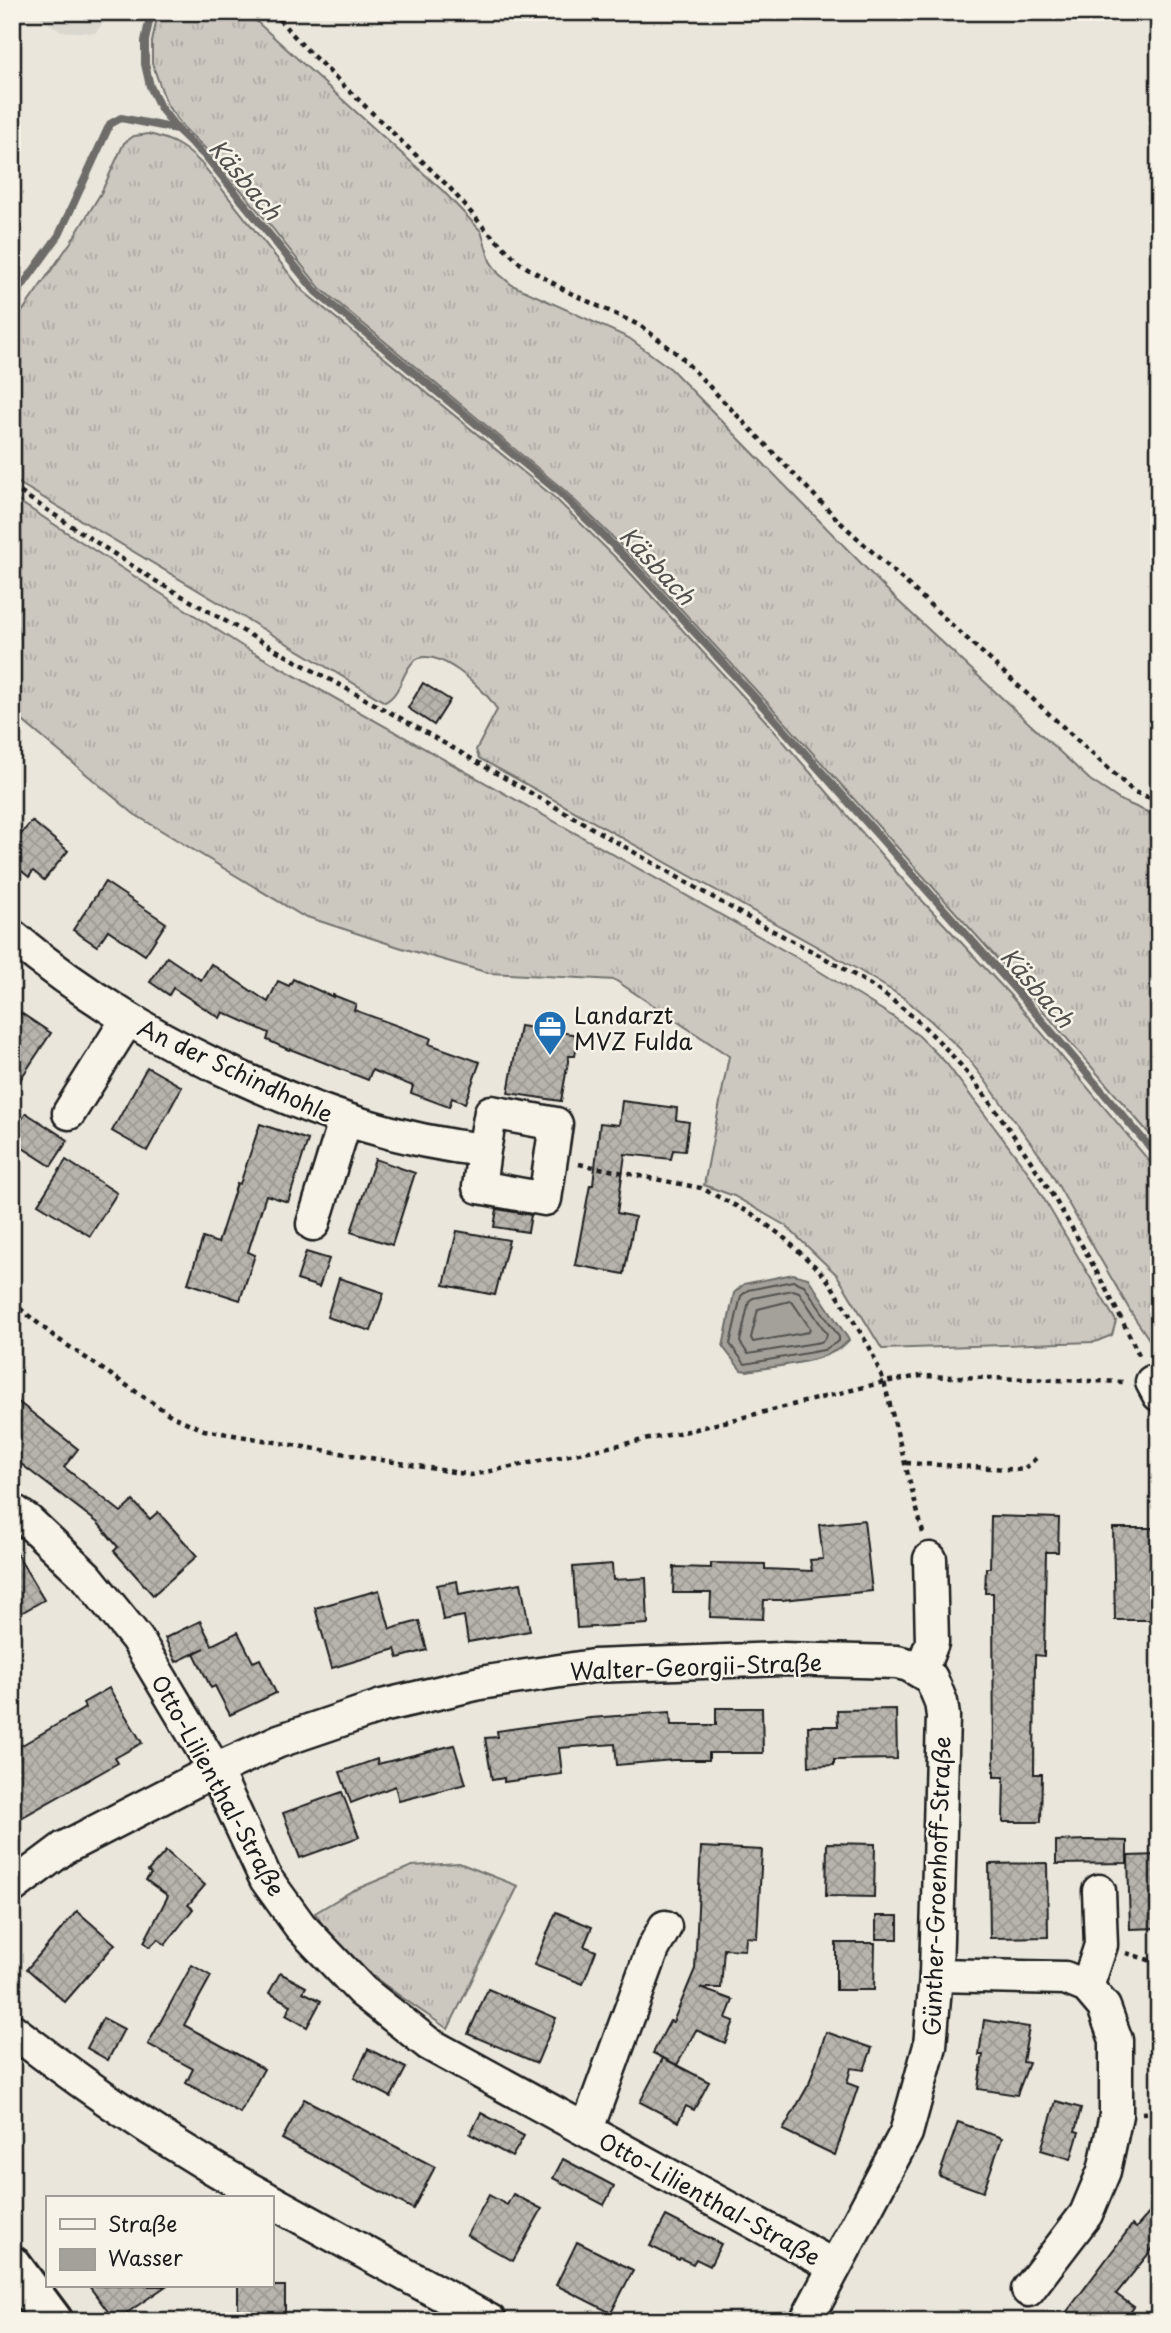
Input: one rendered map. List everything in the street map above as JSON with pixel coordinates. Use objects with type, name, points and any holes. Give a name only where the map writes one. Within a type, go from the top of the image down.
[{"type":"main road","points":[[12,2266],[53,2321]]},
{"type":"street","name":"An der Schindhohle","points":[[12,936],[52,968],[127,1020],[185,1052],[345,1121],[451,1146],[484,1150]]},
{"type":"street","name":"An der Schindhohle","points":[[69,1113],[127,1020]]},
{"type":"street","points":[[491,1112],[556,1124],[545,1199],[479,1186],[484,1150],[491,1112]]},
{"type":"street","name":"An der Schindhohle","points":[[313,1224],[345,1121]]},
{"type":"street","name":"Otto-Lilienthal-Straße","points":[[12,1510],[28,1521],[88,1577],[137,1639],[215,1770],[266,1879],[300,1926],[362,1991],[429,2044],[834,2266]]},
{"type":"street","points":[[921,1671],[932,1643],[930,1559]]},
{"type":"street","name":"Walter-Georgii-Straße","points":[[12,1887],[64,1848],[215,1770],[279,1741],[382,1706],[480,1682],[593,1666],[782,1659],[897,1662],[921,1671]]},
{"type":"street","name":"Günther-Groenhoff-Straße","points":[[806,2321],[906,2133],[930,2046],[936,1975],[943,1716],[936,1689],[930,1678],[921,1671]]},
{"type":"street","points":[[1087,1987],[1101,1944],[1100,1891]]},
{"type":"street","name":"Otto-Lilienthal-Straße","points":[[587,2129],[653,1949],[665,1927]]},
{"type":"street","points":[[936,1975],[1065,1978],[1087,1987],[1104,2007],[1116,2040],[1116,2115],[1104,2171],[1086,2214],[1028,2290]]},
{"type":"street","points":[[12,2030],[142,2125],[263,2196]]},
{"type":"street","points":[[273,2202],[490,2321]]},
{"type":"path","points":[[272,12],[307,50],[449,187],[486,230],[521,264],[568,292],[640,326],[680,356],[859,540],[1134,792],[1159,801]]},
{"type":"path","points":[[12,487],[154,580],[807,949],[900,1006],[954,1057],[1035,1167],[1121,1318],[1155,1389],[921,1376],[884,1382],[688,1431],[471,1475],[204,1430],[172,1416],[55,1337],[12,1302]]},
{"type":"path","points":[[551,1158],[701,1188],[752,1214],[806,1256],[830,1283],[870,1348],[884,1382],[930,1559]]},
{"type":"path","points":[[906,1463],[1024,1470],[1036,1458]]},
{"type":"shaded area","points":[[33,12],[112,12],[95,33],[60,31]]},
{"type":"green space","points":[[158,12],[246,12],[443,191],[481,231],[490,261],[499,274],[512,285],[629,338],[671,369],[897,600],[1090,780],[1120,800],[1159,817],[1159,1145],[1019,983],[632,556],[564,490],[320,288],[213,156],[183,127],[167,105],[152,63],[152,42]]},
{"type":"green space","points":[[149,134],[178,144],[196,158],[303,291],[555,498],[624,566],[764,719],[905,882],[1010,995],[1156,1169],[1159,1173],[1159,1354],[1132,1314],[1044,1161],[960,1049],[904,998],[857,969],[479,758],[476,750],[497,710],[472,681],[446,663],[422,657],[413,662],[398,689],[385,702],[12,479],[12,326],[71,242],[101,193],[124,143],[134,136]]},
{"type":"green space","points":[[12,497],[242,646],[801,960],[892,1016],[919,1036],[946,1063],[1028,1172],[1116,1321],[1112,1335],[1095,1342],[882,1349],[837,1275],[786,1226],[734,1196],[704,1185],[729,1056],[615,980],[489,973],[301,915],[134,814],[12,712]]},
{"type":"green space","points":[[459,1863],[518,1886],[448,2029],[375,1978],[341,1947],[315,1913],[352,1891],[412,1866]]},
{"type":"water","points":[[793,1274],[808,1278],[849,1340],[840,1348],[816,1359],[741,1370],[723,1347],[734,1293],[744,1284]]},
{"type":"building","points":[[423,683],[450,700],[434,725],[408,708]]},
{"type":"building","points":[[32,821],[68,851],[44,880],[33,871],[29,877],[12,863],[12,845]]},
{"type":"building","points":[[105,882],[166,923],[145,955],[108,930],[97,946],[73,930]]},
{"type":"building","points":[[167,957],[201,980],[211,964],[268,1002],[278,981],[289,986],[293,979],[356,1004],[354,1010],[431,1038],[429,1044],[480,1062],[465,1103],[452,1098],[449,1107],[411,1093],[413,1086],[372,1070],[368,1080],[267,1040],[269,1033],[223,1012],[220,1018],[173,988],[169,995],[150,982]]},
{"type":"building","points":[[12,1007],[51,1033],[12,1092]]},
{"type":"building","points":[[520,1026],[579,1035],[575,1056],[569,1056],[561,1101],[508,1093]]},
{"type":"building","points":[[147,1067],[182,1087],[147,1151],[112,1131]]},
{"type":"building","points":[[622,1101],[677,1108],[676,1120],[689,1122],[685,1151],[673,1150],[671,1159],[625,1154],[617,1213],[635,1217],[624,1274],[575,1265],[590,1185],[593,1185],[600,1123],[619,1125]]},
{"type":"building","points":[[26,1113],[68,1140],[51,1166],[12,1141],[12,1134]]},
{"type":"building","points":[[260,1124],[308,1140],[288,1202],[266,1195],[248,1252],[255,1255],[240,1300],[188,1283],[203,1238],[218,1243]]},
{"type":"building","points":[[375,1159],[415,1173],[392,1245],[351,1232]]},
{"type":"building","points":[[66,1160],[117,1193],[90,1236],[38,1204]]},
{"type":"building","points":[[497,1209],[531,1215],[528,1232],[494,1227]]},
{"type":"building","points":[[457,1231],[509,1240],[495,1295],[444,1285]]},
{"type":"building","points":[[306,1252],[329,1259],[319,1287],[297,1280]]},
{"type":"building","points":[[339,1278],[384,1293],[371,1331],[327,1317]]},
{"type":"building","points":[[12,1397],[78,1449],[64,1467],[121,1512],[133,1501],[150,1519],[158,1512],[197,1556],[153,1595],[114,1551],[118,1547],[98,1523],[12,1457]]},
{"type":"building","points":[[991,1516],[1059,1518],[1058,1552],[1046,1552],[1044,1656],[1035,1655],[1034,1774],[1042,1774],[1041,1822],[1003,1822],[1004,1777],[994,1777],[993,1593],[985,1593],[986,1568],[990,1568]]},
{"type":"building","points":[[864,1520],[872,1591],[764,1600],[763,1619],[710,1617],[711,1593],[673,1593],[674,1567],[711,1568],[711,1563],[765,1564],[765,1569],[812,1571],[810,1560],[823,1559],[819,1525]]},
{"type":"building","points":[[1113,1528],[1159,1528],[1159,1620],[1115,1620]]},
{"type":"building","points":[[12,1546],[44,1600],[12,1618]]},
{"type":"building","points":[[612,1564],[613,1580],[646,1578],[648,1624],[577,1628],[573,1567]]},
{"type":"building","points":[[457,1581],[459,1594],[521,1583],[530,1631],[468,1642],[464,1616],[443,1620],[437,1585]]},
{"type":"building","points":[[379,1590],[390,1629],[419,1621],[427,1650],[398,1658],[395,1649],[332,1668],[315,1608]]},
{"type":"building","points":[[200,1621],[212,1645],[238,1632],[253,1662],[260,1659],[276,1693],[230,1715],[215,1686],[211,1688],[194,1653],[176,1662],[165,1638]]},
{"type":"building","points":[[109,1688],[142,1743],[115,1758],[118,1763],[12,1823],[12,1751],[85,1708],[83,1703]]},
{"type":"building","points":[[716,1708],[762,1708],[763,1753],[709,1753],[709,1760],[617,1765],[615,1744],[559,1748],[562,1774],[504,1782],[504,1778],[492,1780],[485,1738],[498,1737],[497,1731],[590,1718],[670,1712],[671,1725],[716,1725]]},
{"type":"building","points":[[896,1709],[897,1759],[834,1760],[834,1765],[809,1766],[808,1726],[838,1726],[837,1710]]},
{"type":"building","points":[[454,1745],[466,1784],[399,1801],[395,1786],[351,1803],[340,1772],[377,1759],[378,1764]]},
{"type":"building","points":[[342,1792],[359,1837],[300,1858],[283,1813]]},
{"type":"building","points":[[1056,1841],[1127,1841],[1127,1863],[1056,1864]]},
{"type":"building","points":[[827,1843],[875,1844],[874,1897],[826,1896]]},
{"type":"building","points":[[701,1847],[762,1850],[757,1938],[746,1937],[745,1950],[724,1949],[721,1988],[700,1988],[733,2000],[726,2018],[734,2021],[725,2043],[696,2030],[677,2065],[653,2053],[670,2021],[673,2022],[695,1969]]},
{"type":"building","points":[[166,1851],[205,1885],[188,1905],[193,1909],[165,1945],[158,1939],[150,1947],[144,1942],[168,1896],[146,1880],[151,1874],[148,1871]]},
{"type":"building","points":[[1159,1855],[1159,1928],[1130,1929],[1128,1856]]},
{"type":"building","points":[[1047,1863],[1048,1937],[990,1938],[989,1864]]},
{"type":"building","points":[[77,1911],[115,1944],[65,2002],[27,1969]]},
{"type":"building","points":[[556,1912],[592,1927],[584,1946],[596,1951],[583,1984],[534,1965]]},
{"type":"building","points":[[876,1916],[898,1916],[898,1939],[876,1939]]},
{"type":"building","points":[[836,1943],[875,1943],[874,1990],[836,1990]]},
{"type":"building","points":[[192,1965],[211,1976],[184,2025],[264,2069],[240,2113],[186,2083],[193,2069],[148,2044]]},
{"type":"building","points":[[280,1973],[306,1987],[303,1992],[321,2001],[307,2027],[286,2015],[291,2005],[269,1993]]},
{"type":"building","points":[[488,1989],[556,2018],[537,2063],[468,2034]]},
{"type":"building","points":[[103,2018],[124,2029],[108,2060],[87,2048]]},
{"type":"building","points":[[984,2020],[1029,2027],[1023,2062],[1029,2063],[1017,2095],[978,2089]]},
{"type":"building","points":[[826,2032],[872,2048],[864,2070],[851,2068],[847,2083],[858,2087],[835,2155],[783,2130],[809,2084]]},
{"type":"building","points":[[368,2049],[406,2068],[391,2097],[354,2078]]},
{"type":"building","points":[[663,2058],[709,2082],[694,2110],[686,2106],[678,2122],[640,2102]]},
{"type":"building","points":[[304,2099],[435,2167],[413,2209],[282,2139]]},
{"type":"building","points":[[1056,2101],[1081,2108],[1075,2131],[1079,2132],[1071,2159],[1041,2150]]},
{"type":"building","points":[[481,2113],[524,2136],[512,2157],[470,2134]]},
{"type":"building","points":[[958,2122],[1002,2138],[983,2192],[939,2176]]},
{"type":"building","points":[[563,2159],[614,2186],[604,2205],[553,2178]]},
{"type":"building","points":[[513,2194],[542,2209],[513,2261],[467,2235],[489,2195],[507,2205]]},
{"type":"building","points":[[1159,2202],[1159,2241],[1116,2294],[1134,2307],[1124,2321],[1060,2321],[1132,2225],[1136,2228]]},
{"type":"building","points":[[666,2216],[721,2244],[710,2266],[696,2259],[693,2264],[680,2258],[679,2260],[650,2246]]},
{"type":"building","points":[[577,2242],[633,2270],[611,2313],[556,2285]]},
{"type":"building","points":[[285,2286],[285,2321],[238,2321],[238,2288]]},
{"type":"building","points":[[90,2288],[163,2288],[115,2321]]},
{"type":"waterway","name":"Käsbach","points":[[151,12],[145,41],[145,64],[150,86],[160,107],[177,129],[208,159],[316,292],[560,493],[629,561],[770,714],[1015,989],[1159,1158]]},
{"type":"waterway","points":[[12,300],[59,235],[110,124],[121,118],[177,129]]},
{"type":"place","name":"Landarzt MVZ Fulda","points":[[550,1057]]}]
